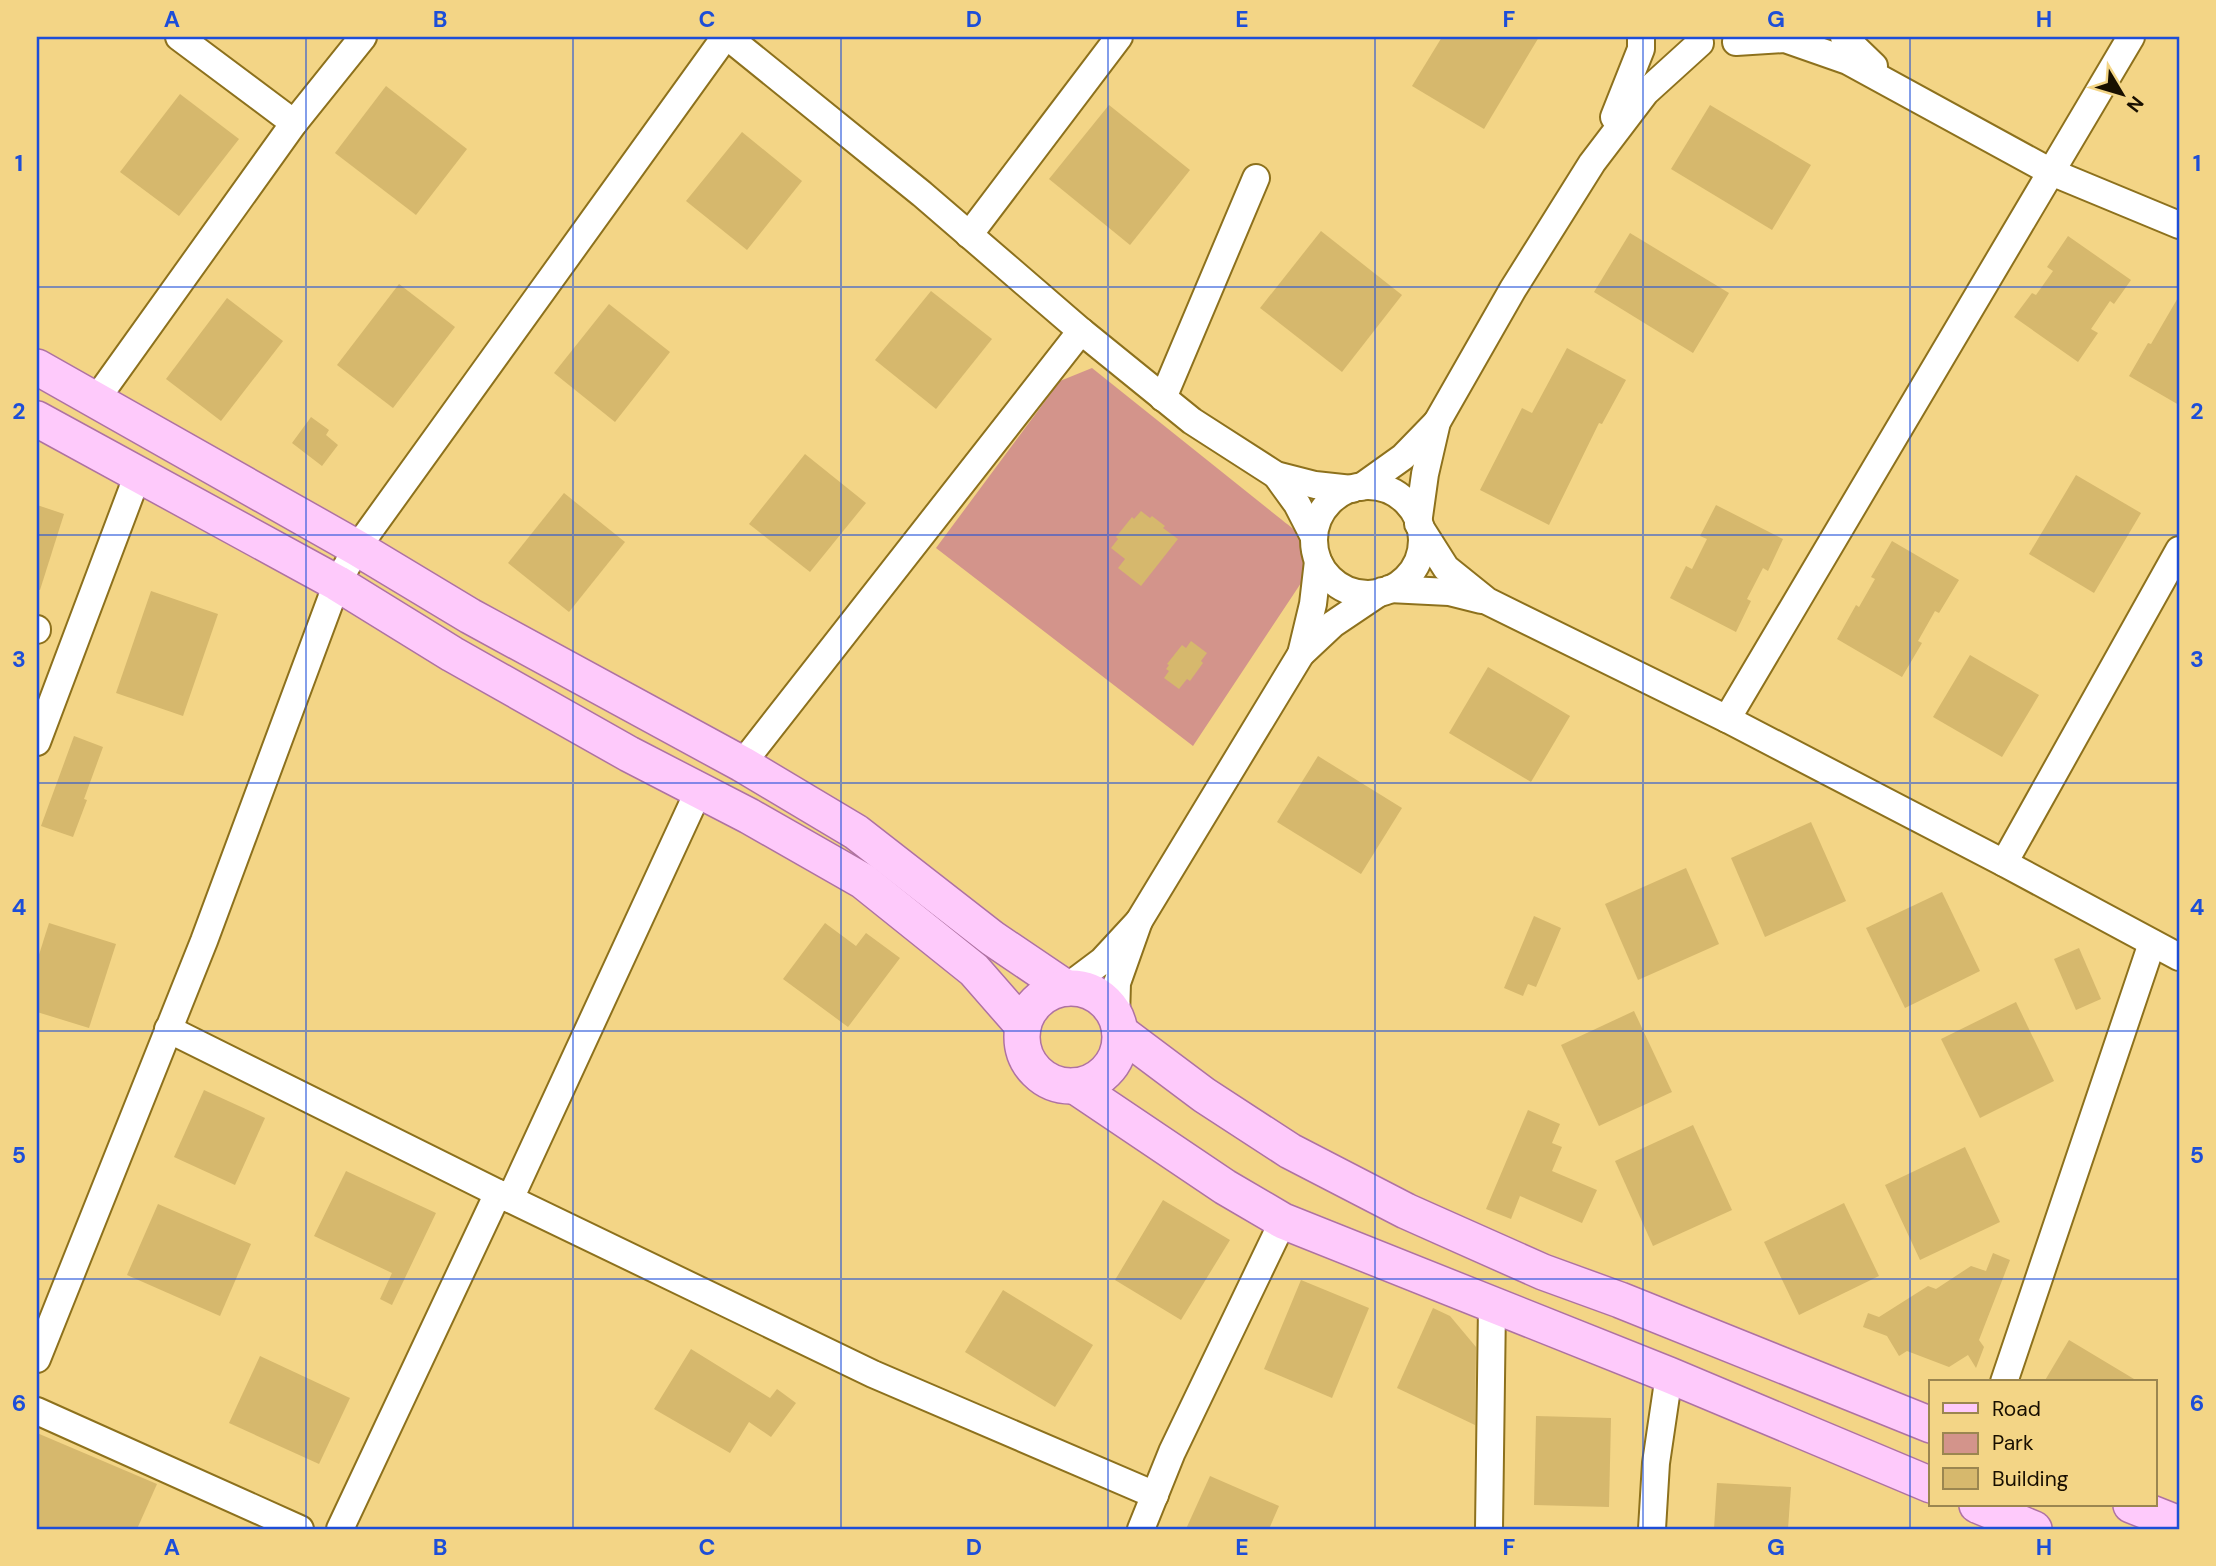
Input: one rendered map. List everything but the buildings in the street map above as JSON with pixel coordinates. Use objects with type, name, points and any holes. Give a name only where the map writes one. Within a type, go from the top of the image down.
[{"type":"main road","points":[[37,367],[357,548],[470,616],[742,764],[856,832],[992,938],[1066,988]]},
{"type":"main road","points":[[37,419],[337,583],[452,654],[629,754],[863,881],[974,970],[1023,1026]]},
{"type":"main road","points":[[1118,1025],[1119,1048],[1113,1062],[1103,1074],[1090,1083],[1060,1085],[1046,1080],[1034,1070],[1026,1058],[1022,1043],[1023,1026],[1038,1000],[1066,988],[1082,989],[1107,1004],[1118,1025],[1204,1095],[1290,1151],[1395,1206],[1543,1272],[1620,1300],[1929,1424]]},
{"type":"main road","points":[[1075,1086],[1225,1187],[1283,1222],[1669,1375],[1929,1484]]},
{"type":"main road","points":[[1980,1506],[2019,1521]]},
{"type":"main road","points":[[2134,1506],[2179,1524]]},
{"type":"street","points":[[179,37],[294,123]]},
{"type":"street","points":[[95,401],[294,123],[363,37]]},
{"type":"street","points":[[37,1359],[208,929],[337,583],[357,548],[726,37],[970,235],[1081,331],[1192,421],[1276,475],[1315,485],[1357,488],[1403,457],[1437,422],[1513,289],[1592,163],[1646,92],[1693,40],[1714,45],[1742,39],[1785,39],[1848,61],[2051,172],[2179,225]]},
{"type":"street","points":[[970,235],[1119,37]]},
{"type":"street","points":[[1592,163],[1624,96],[1641,49],[1641,37]]},
{"type":"street","points":[[1844,37],[1895,87]]},
{"type":"street","points":[[1727,719],[2131,37]]},
{"type":"street","points":[[1163,398],[1256,178]]},
{"type":"street","points":[[742,764],[1081,331]]},
{"type":"street","points":[[1118,1025],[1117,983],[1139,921],[1301,654],[1333,624],[1403,581],[1414,567],[1421,550],[1419,526],[1425,474],[1437,422]]},
{"type":"street","points":[[37,742],[138,474]]},
{"type":"street","points":[[1276,475],[1297,505],[1323,571],[1334,582],[1350,591],[1368,594],[1386,590],[1449,592],[1486,601],[1727,719],[2179,957]]},
{"type":"street","points":[[1301,654],[1313,604],[1315,527],[1330,501],[1343,492],[1373,486],[1388,490],[1404,499],[1446,568],[1486,601]]},
{"type":"street","points":[[2004,863],[2179,550]]},
{"type":"street","points":[[340,1529],[699,790]]},
{"type":"street","points":[[1066,988],[1101,961],[1139,921]]},
{"type":"street","points":[[2005,1380],[2152,943]]},
{"type":"street","points":[[168,1028],[504,1196],[873,1374],[1155,1494]]},
{"type":"street","points":[[1141,1529],[1172,1452],[1283,1222]]},
{"type":"street","points":[[1489,1529],[1492,1306]]},
{"type":"street","points":[[1652,1529],[1656,1463],[1669,1375]]},
{"type":"street","points":[[37,1411],[300,1529]]},
{"type":"green space","points":[[1092,368],[1292,528],[1302,537],[1308,549],[1311,568],[1193,746],[936,548],[1060,381]]}]
